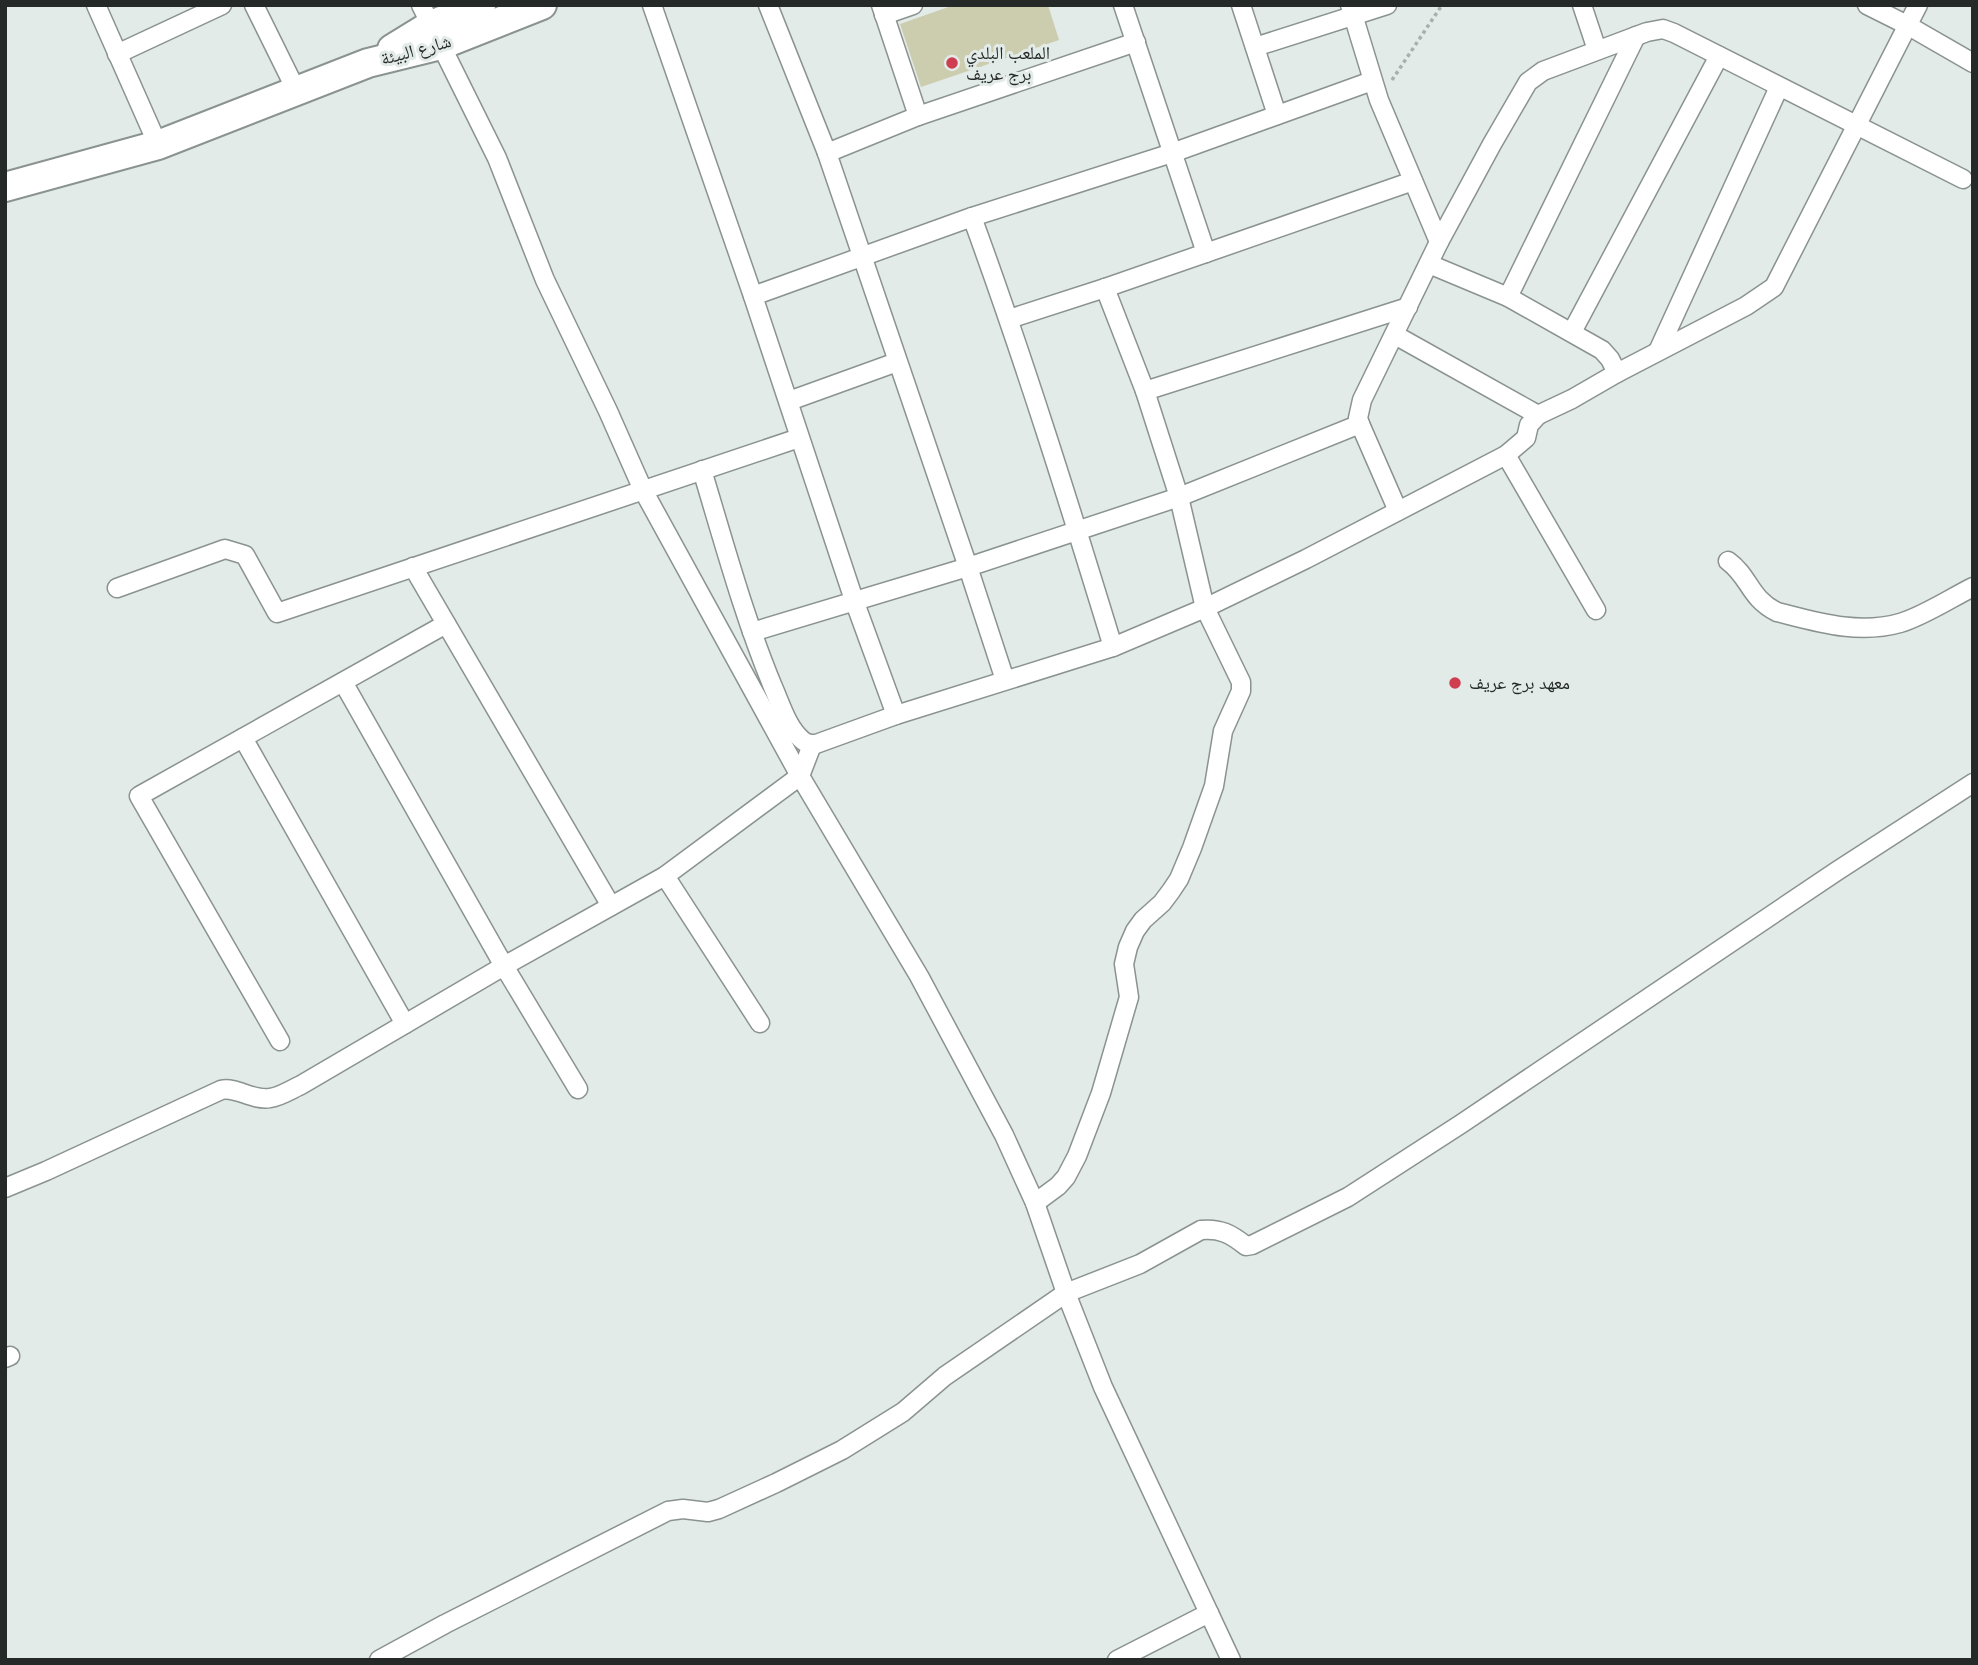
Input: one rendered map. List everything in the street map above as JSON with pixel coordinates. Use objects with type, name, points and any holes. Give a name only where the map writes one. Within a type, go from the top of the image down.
[{"type":"main road","name":"شارع البيئة","points":[[5,187],[158,145],[368,63],[431,25],[481,5]]},
{"type":"main road","name":"شارع البيئة","points":[[431,25],[542,5]]},
{"type":"street","points":[[96,5],[158,145]]},
{"type":"street","points":[[117,54],[222,5]]},
{"type":"street","points":[[254,5],[296,90]]},
{"type":"street","points":[[652,5],[789,401],[854,600],[896,715]]},
{"type":"street","points":[[768,5],[827,153],[1005,680]]},
{"type":"street","points":[[913,5],[883,10],[918,116]]},
{"type":"street","points":[[1123,5],[1206,253]]},
{"type":"street","points":[[1241,5],[1277,115]]},
{"type":"street","points":[[1255,47],[1352,10],[1387,5]]},
{"type":"street","points":[[1582,5],[1597,50]]},
{"type":"street","points":[[1867,5],[1973,63]]},
{"type":"street","points":[[702,470],[752,632],[786,716],[803,742],[812,745],[833,739],[896,715],[1112,647],[1205,608],[1506,456],[1526,438],[1529,425],[1538,415],[1572,399],[1659,349],[1746,306],[1774,287],[1783,274],[1802,231],[1918,5]]},
{"type":"street","points":[[1352,10],[1379,100],[1439,242]]},
{"type":"street","points":[[431,25],[497,158],[545,280],[643,490],[800,776],[919,976],[1004,1135],[1035,1203],[1102,1387],[1231,1660]]},
{"type":"street","points":[[1398,511],[1360,424],[1359,410],[1366,390],[1439,242],[1498,133],[1528,82],[1543,71],[1636,36],[1663,29],[1963,179]]},
{"type":"street","points":[[1508,298],[1636,36]]},
{"type":"street","points":[[827,153],[918,116],[1136,42]]},
{"type":"street","points":[[1572,332],[1719,56]]},
{"type":"street","points":[[753,296],[972,217],[1172,153],[1372,81]]},
{"type":"street","points":[[1659,349],[1779,87]]},
{"type":"street","points":[[1009,319],[1413,181]]},
{"type":"street","points":[[972,217],[1009,319],[1078,531],[1112,647]]},
{"type":"street","points":[[1429,264],[1508,298],[1572,332],[1602,350],[1617,373]]},
{"type":"street","points":[[1035,1203],[1058,1186],[1077,1156],[1101,1093],[1129,997],[1124,964],[1128,947],[1143,920],[1162,903],[1179,878],[1213,786],[1223,731],[1241,691],[1241,682],[1205,608],[1179,497],[1145,391],[1105,288]]},
{"type":"street","points":[[1145,391],[1408,307]]},
{"type":"street","points":[[1395,335],[1538,415]]},
{"type":"street","points":[[789,401],[897,362]]},
{"type":"street","points":[[752,632],[968,567],[1179,497],[1360,424]]},
{"type":"street","points":[[117,588],[225,549],[245,555],[277,613],[799,438]]},
{"type":"street","points":[[1506,456],[1596,610]]},
{"type":"street","points":[[1728,561],[1735,566],[1757,598],[1769,608],[1834,627],[1867,628],[1899,624],[1973,587]]},
{"type":"street","points":[[413,568],[611,906]]},
{"type":"street","points":[[280,1041],[139,796],[446,624]]},
{"type":"street","points":[[342,682],[504,966],[578,1089]]},
{"type":"street","points":[[243,738],[405,1024]]},
{"type":"street","points":[[5,1188],[221,1090],[229,1088],[244,1096],[271,1098],[302,1085],[504,966],[665,876],[800,776],[812,745]]},
{"type":"street","points":[[379,1660],[668,1511],[683,1509],[708,1512],[719,1509],[842,1450],[903,1412],[946,1376],[1066,1293],[1140,1264],[1201,1230],[1221,1230],[1246,1245],[1252,1245],[1348,1197],[1973,783]]},
{"type":"street","points":[[665,876],[760,1023]]},
{"type":"street","points":[[1117,1660],[1209,1613]]},
{"type":"path","points":[[1379,100],[1442,5]]},
{"type":"green space","name":"الملعب البلدي برج عريف","points":[[954,5],[1048,5],[1059,40],[921,87],[900,24]]},
{"type":"place","name":"الملعب البلدي برج عريف","points":[[952,63]]},
{"type":"place","name":"معهد برج عريف","points":[[1455,683]]}]
